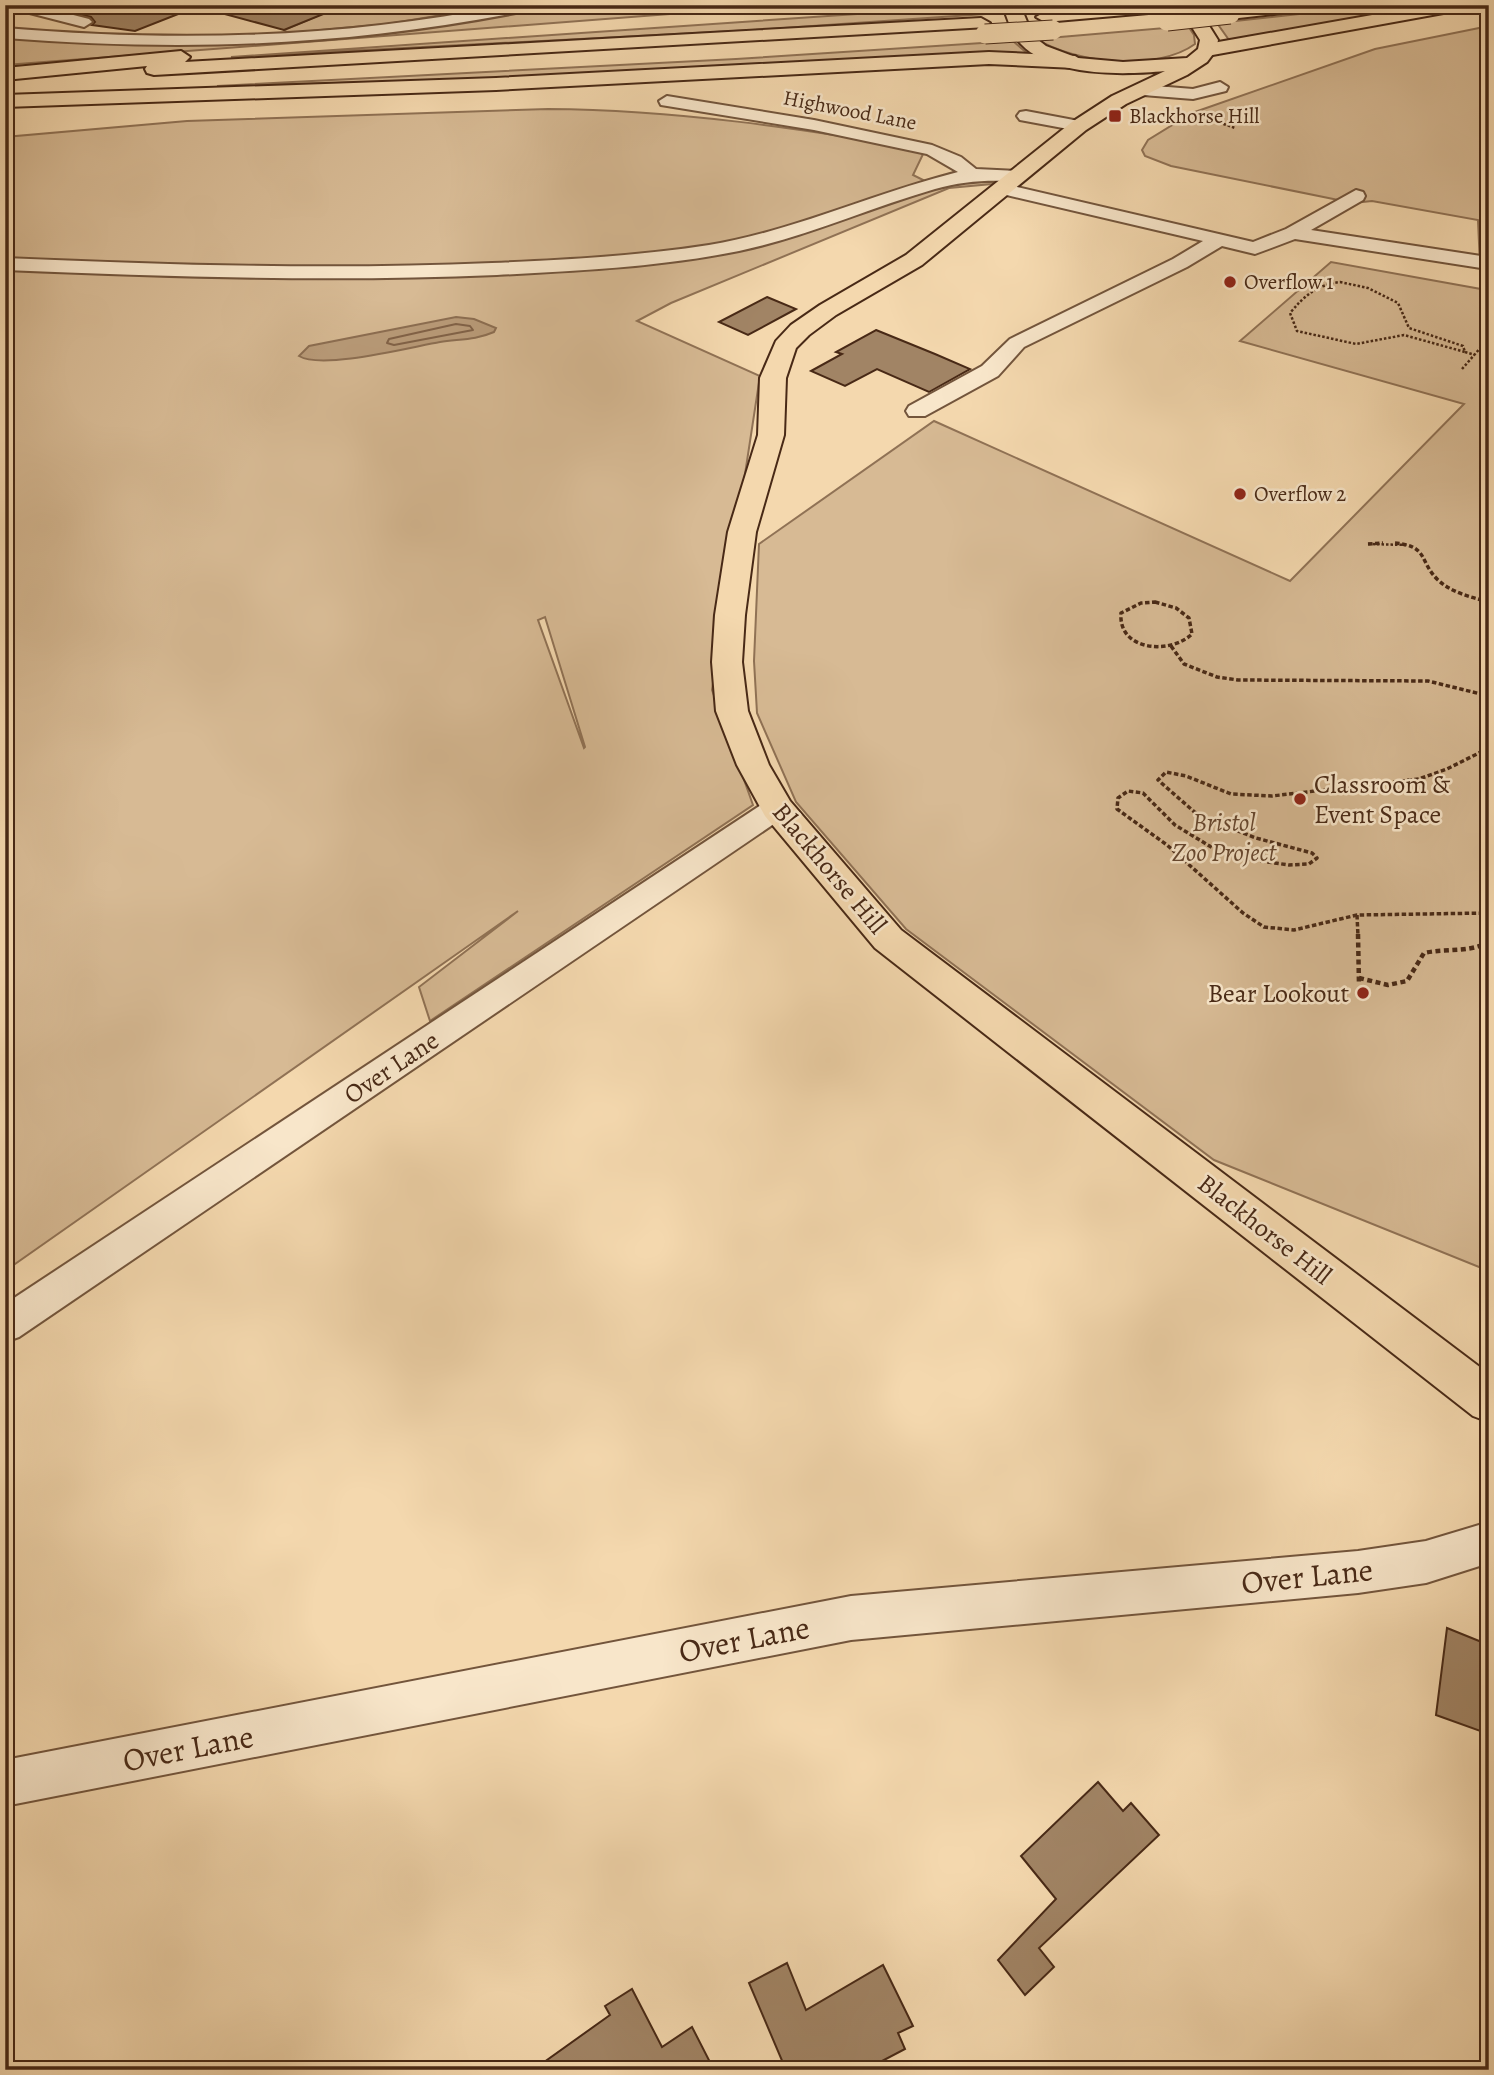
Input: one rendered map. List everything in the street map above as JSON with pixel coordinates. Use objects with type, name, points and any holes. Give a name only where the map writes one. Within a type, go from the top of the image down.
[{"type":"main road","points":[[1011,5],[1026,39],[1044,52],[1075,62]]},
{"type":"main road","points":[[1163,14],[1185,5],[1209,40],[1203,54]]},
{"type":"main road","points":[[5,92],[983,29],[1163,14],[1230,14],[1308,5]]},
{"type":"main road","points":[[5,102],[83,97],[496,84],[989,58],[1147,67],[1460,5]]},
{"type":"main road","points":[[5,74],[229,52],[673,22]]},
{"type":"main road","points":[[5,79],[983,29]]},
{"type":"main road","name":"Blackhorse Hill","points":[[1203,54],[1143,90],[1119,100],[1079,126],[914,260],[828,310],[800,330],[785,346],[773,378],[771,435],[742,532],[730,615],[727,662],[732,712],[740,737],[777,808],[888,939],[1489,1401]]},
{"type":"main road","points":[[1097,65],[1116,76],[1122,83],[1125,90],[1119,100]]},
{"type":"street","points":[[5,33],[84,39],[219,40],[339,35],[438,23],[531,5]]},
{"type":"street","points":[[19,6],[88,22]]},
{"type":"street","points":[[40,30],[45,27],[49,15]]},
{"type":"street","points":[[5,27],[108,39]]},
{"type":"street","points":[[1143,90],[1193,94],[1220,87]]},
{"type":"street","name":"Highwood Lane","points":[[667,102],[814,125],[912,145],[948,156],[972,175]]},
{"type":"street","points":[[1026,116],[1079,126]]},
{"type":"street","points":[[5,264],[291,275],[449,272],[628,261],[712,250],[783,234],[863,206],[972,175],[1011,183],[1217,241],[1255,248]]},
{"type":"street","points":[[1232,260],[1293,233],[1356,195]]},
{"type":"street","points":[[1293,233],[1480,262]]},
{"type":"street","points":[[917,411],[990,371],[1017,344],[1180,263],[1217,241]]},
{"type":"street","points":[[1139,304],[1197,276]]},
{"type":"street","name":"Over Lane","points":[[5,1325],[777,808]]},
{"type":"street","name":"Over Lane","points":[[5,1783],[850,1618],[1358,1572],[1426,1562],[1489,1542]]},
{"type":"path","points":[[1465,353],[1464,346],[1409,328],[1398,303],[1349,281],[1319,286],[1297,302],[1290,313],[1297,331],[1313,335],[1363,344],[1395,335],[1411,336],[1465,353],[1475,355]]},
{"type":"path","points":[[1462,369],[1489,338]]},
{"type":"path","points":[[1368,544],[1394,542],[1414,548],[1422,553],[1433,575],[1447,586],[1464,596],[1489,602]]},
{"type":"path","points":[[1141,603],[1170,605],[1182,611],[1194,627],[1191,636],[1171,646],[1149,645],[1129,638],[1118,621],[1121,613],[1141,603]]},
{"type":"path","points":[[1171,646],[1184,664],[1217,677],[1238,680],[1428,681],[1489,696]]},
{"type":"path","points":[[1489,748],[1435,775],[1394,785],[1373,783],[1243,796],[1214,790],[1185,772],[1166,772],[1158,780],[1199,816],[1256,838],[1311,853],[1317,858],[1309,864],[1249,861],[1226,856],[1175,825],[1143,793],[1128,791],[1118,798],[1117,809],[1167,845],[1242,913],[1264,927],[1293,930],[1357,915],[1489,913]]},
{"type":"path","points":[[1357,915],[1359,985]]},
{"type":"path","points":[[1359,978],[1388,985],[1407,981],[1424,953],[1447,948],[1474,950],[1489,942]]},
{"type":"green space","points":[[343,5],[503,5],[387,24],[288,33],[284,30]]},
{"type":"green space","points":[[549,5],[787,5],[5,65],[5,34],[297,40],[413,29]]},
{"type":"green space","points":[[944,5],[996,5],[999,13],[753,30],[231,57],[901,11]]},
{"type":"green space","points":[[1380,5],[1436,5],[1229,40],[1217,23]]},
{"type":"green space","points":[[1188,26],[1194,35],[1195,44],[1179,53],[1138,61],[1094,59],[1072,54],[1037,39]]},
{"type":"green space","name":"Bristol Zoo Project","points":[[1489,26],[1489,1268],[1479,1267],[1214,1160],[906,929],[796,802],[757,713],[754,661],[759,544],[934,421],[1290,581],[1464,404],[1240,341],[1331,262],[1481,289],[1478,220],[1372,201],[1353,203],[1171,166],[1145,156],[1142,150],[1148,140],[1192,113],[1375,49]]},
{"type":"green space","points":[[1013,41],[1028,54],[540,78],[217,86],[736,59]]},
{"type":"green space","points":[[548,109],[643,113],[831,134],[925,150],[913,175],[927,182],[998,177],[992,184],[949,188],[671,303],[637,321],[760,376],[712,690],[753,805],[430,1021],[419,987],[518,911],[5,1271],[5,137],[187,121]],"holes":[[[545,617],[585,747],[538,620]]]},
{"type":"water","points":[[456,317],[474,319],[496,328],[494,332],[481,337],[346,359],[310,360],[299,356],[309,346]]},
{"type":"building","points":[[63,5],[196,7],[135,31],[92,25],[95,22],[91,17],[62,10]]},
{"type":"building","points":[[222,5],[343,6],[284,30],[221,13]]},
{"type":"building","points":[[767,297],[796,309],[748,335],[719,322]]},
{"type":"building","points":[[876,330],[970,369],[929,392],[877,369],[845,386],[811,371],[842,354],[836,352]]},
{"type":"building","points":[[1447,1628],[1489,1645],[1489,1683],[1483,1732],[1436,1715]]},
{"type":"building","points":[[1098,1782],[1123,1811],[1131,1803],[1159,1835],[1039,1948],[1054,1967],[1025,1995],[998,1960],[1056,1899],[1021,1856]]},
{"type":"building","points":[[787,1963],[806,2010],[883,1965],[913,2026],[898,2033],[905,2049],[865,2070],[786,2070],[749,1983]]},
{"type":"building","points":[[632,1989],[662,2047],[692,2027],[714,2070],[533,2070],[610,2015],[605,2006]]},
{"type":"place","name":"Blackhorse Hill","points":[[1115,116]]},
{"type":"place","name":"Overflow 1","points":[[1230,282]]},
{"type":"place","name":"Overflow 2","points":[[1240,494]]},
{"type":"place","name":"Classroom & Event Space","points":[[1300,799]]},
{"type":"place","name":"Bear Lookout","points":[[1363,993]]}]
